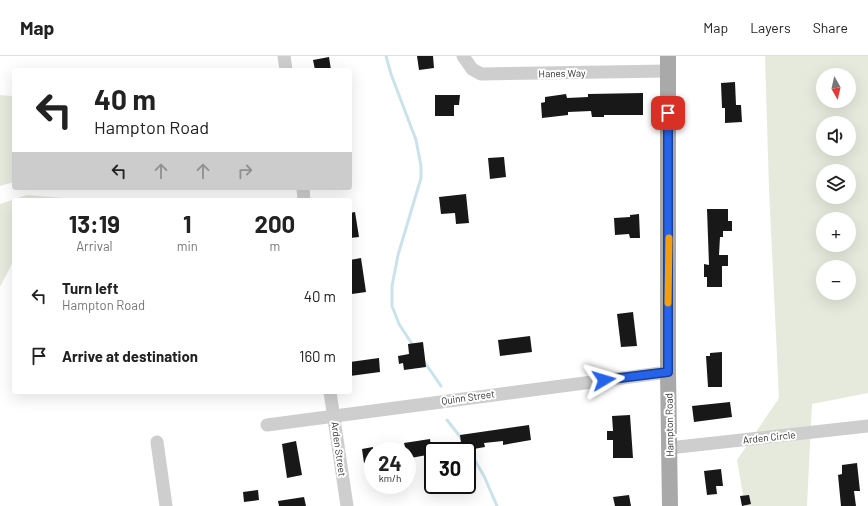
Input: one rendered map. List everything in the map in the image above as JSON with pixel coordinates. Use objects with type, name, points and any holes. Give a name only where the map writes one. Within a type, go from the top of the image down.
[{"type":"main road","name":"Hampton Road","points":[[668,64],[668,372],[670,506]]},
{"type":"street","points":[[284,56],[286,68]]},
{"type":"street","name":"Hanes Way","points":[[463,56],[472,68],[481,74],[668,64]]},
{"type":"street","name":"Quinn Street","points":[[267,424],[668,372]]},
{"type":"street","name":"Arden Street","points":[[330,394],[347,506]]},
{"type":"street","name":"Arden Circle","points":[[669,448],[868,426]]},
{"type":"street","points":[[157,442],[166,506]]},
{"type":"shaded area","points":[[765,56],[868,56],[868,393],[812,404],[807,506],[745,506],[737,460],[779,398],[769,189]]},
{"type":"shaded area","points":[[0,95],[12,96],[12,183],[0,186]]},
{"type":"shaded area","points":[[27,195],[65,198],[18,198]]},
{"type":"shaded area","points":[[12,200],[12,264],[0,287],[0,204]]},
{"type":"building","points":[[417,56],[433,56],[434,68],[419,70]]},
{"type":"building","points":[[329,57],[331,68],[315,68],[313,60]]},
{"type":"building","points":[[735,82],[736,105],[741,105],[742,122],[725,123],[725,108],[722,108],[721,83]]},
{"type":"building","points":[[643,93],[643,115],[604,115],[604,117],[592,117],[591,111],[568,112],[568,115],[542,118],[541,103],[545,102],[545,97],[566,94],[567,98],[588,97],[588,94]]},
{"type":"building","points":[[435,95],[460,95],[459,105],[454,105],[454,116],[435,116]]},
{"type":"building","points":[[504,157],[506,177],[490,179],[488,158]]},
{"type":"building","points":[[466,194],[469,223],[456,224],[455,213],[441,214],[439,197]]},
{"type":"building","points":[[707,209],[728,209],[728,221],[732,221],[732,231],[723,231],[723,237],[720,237],[719,255],[728,255],[728,266],[722,266],[722,287],[707,287],[707,277],[704,277],[704,264],[709,265]]},
{"type":"building","points":[[355,212],[359,237],[352,238],[352,213]]},
{"type":"building","points":[[639,214],[640,238],[630,238],[629,234],[615,235],[614,218],[630,217],[630,215]]},
{"type":"building","points":[[361,258],[366,292],[352,294],[352,260]]},
{"type":"building","points":[[633,312],[637,346],[621,347],[617,314]]},
{"type":"building","points":[[530,336],[532,352],[500,356],[498,340]]},
{"type":"building","points":[[423,342],[426,367],[404,370],[403,363],[399,364],[398,356],[409,354],[408,344]]},
{"type":"building","points":[[722,352],[722,387],[708,387],[706,356],[710,356],[710,353]]},
{"type":"building","points":[[379,358],[380,372],[352,376],[352,362]]},
{"type":"building","points":[[730,402],[732,417],[694,422],[692,406]]},
{"type":"building","points":[[630,415],[633,458],[613,458],[613,440],[607,440],[607,431],[613,431],[612,416]]},
{"type":"building","points":[[529,425],[531,440],[503,445],[503,441],[484,443],[485,447],[476,449],[476,442],[461,442],[460,435]]},
{"type":"building","points":[[430,439],[430,442],[424,442],[424,456],[416,457],[416,442],[410,442]]},
{"type":"building","points":[[296,441],[302,475],[287,478],[282,444]]},
{"type":"building","points":[[362,449],[364,449],[364,463]]},
{"type":"building","points":[[857,463],[860,491],[854,491],[856,506],[841,506],[838,475],[842,474],[842,465]]},
{"type":"building","points":[[721,469],[723,486],[716,486],[717,494],[707,495],[704,471]]},
{"type":"building","points":[[258,490],[259,500],[244,502],[243,492]]},
{"type":"building","points":[[629,495],[631,506],[615,506],[613,497]]},
{"type":"building","points":[[749,495],[751,504],[742,506],[740,496]]},
{"type":"building","points":[[304,497],[306,506],[279,506],[278,501]]},
{"type":"waterway","points":[[386,56],[391,74],[416,140],[421,166],[421,178],[398,255],[392,286],[392,306],[399,324],[414,347]]},
{"type":"waterway","points":[[423,360],[441,386]]},
{"type":"waterway","points":[[447,420],[462,439]]},
{"type":"waterway","points":[[476,462],[484,476],[497,506]]},
{"type":"slow traffic","points":[[668,303],[669,238]]},
{"type":"route","points":[[604,380],[668,372],[668,113]]}]
